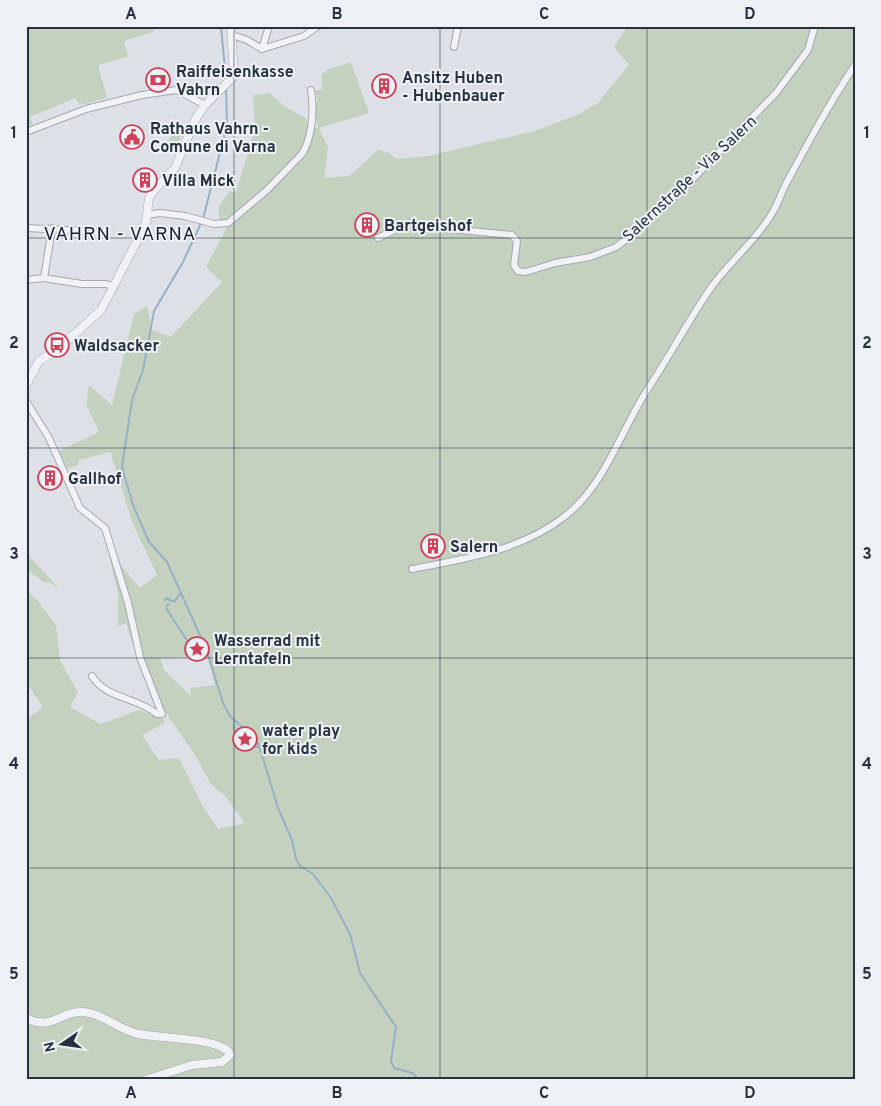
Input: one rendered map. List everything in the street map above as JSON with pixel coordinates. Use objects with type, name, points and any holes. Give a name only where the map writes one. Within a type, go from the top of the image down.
[{"type":"street","points":[[26,385],[39,360],[57,350],[94,317],[114,288],[136,243],[146,215],[149,198],[175,168],[195,120],[205,105],[234,76],[231,26]]},
{"type":"street","points":[[262,49],[269,26]]},
{"type":"street","points":[[232,35],[247,40],[262,49],[304,36],[318,26]]},
{"type":"street","points":[[454,47],[458,26]]},
{"type":"street","name":"Salernstraße - Via Salern","points":[[378,238],[408,223],[428,227],[512,235],[517,241],[514,265],[518,271],[526,272],[555,263],[590,257],[616,247],[692,180],[760,111],[808,50],[815,26]]},
{"type":"street","points":[[412,569],[484,554],[531,538],[564,517],[593,487],[631,417],[711,289],[774,211],[786,183],[838,90],[855,65]]},
{"type":"street","points":[[26,132],[86,109],[142,95],[177,90],[205,105]]},
{"type":"street","points":[[146,215],[160,213],[223,224],[234,220],[302,154],[309,143],[313,103],[311,90]]},
{"type":"street","points":[[26,228],[86,231]]},
{"type":"street","points":[[44,278],[52,228]]},
{"type":"street","points":[[26,280],[44,278],[82,284],[106,284],[114,288]]},
{"type":"street","points":[[26,400],[49,438],[80,508],[105,528],[128,603],[141,662],[162,714],[157,714],[146,705],[105,690],[92,676]]},
{"type":"street","points":[[26,1018],[44,1024],[76,1012],[89,1013],[134,1033],[214,1045],[228,1051],[227,1060],[222,1062],[192,1065],[145,1080]]},
{"type":"green space","points":[[26,26],[149,26],[155,30],[124,41],[128,56],[98,65],[107,98],[80,105],[75,98],[30,117],[33,124],[26,126]]},
{"type":"green space","points":[[628,26],[855,26],[855,1080],[26,1080],[26,717],[29,718],[43,707],[26,682],[26,590],[38,601],[56,626],[60,660],[78,693],[70,707],[101,724],[139,710],[163,719],[165,723],[142,735],[159,760],[179,758],[202,805],[218,829],[245,823],[226,797],[211,784],[195,755],[166,713],[141,669],[126,623],[118,626],[118,594],[108,550],[140,588],[157,575],[132,522],[111,454],[109,452],[79,460],[78,465],[67,469],[57,452],[99,432],[86,404],[89,385],[112,405],[134,314],[147,306],[152,330],[171,337],[222,282],[206,267],[230,221],[219,222],[219,206],[230,191],[236,193],[255,129],[253,95],[270,93],[284,106],[307,119],[308,127],[318,128],[314,108],[318,100],[315,91],[323,89],[321,75],[327,70],[351,62],[369,113],[319,128],[328,147],[324,178],[349,176],[378,150],[389,153],[397,159],[428,156],[535,131],[577,115],[598,103],[629,65],[614,47]],"holes":[[[207,657],[215,685],[190,688],[191,696],[164,670],[160,658]]]},
{"type":"green space","points":[[176,128],[185,129],[177,145],[167,143]]},
{"type":"green space","points":[[26,554],[60,589],[49,582],[45,583],[26,569]]},
{"type":"waterway","points":[[221,26],[226,80]]},
{"type":"waterway","points":[[203,219],[227,125],[226,87]]},
{"type":"waterway","points":[[201,223],[183,262],[154,311],[143,370],[132,400],[122,467],[133,505],[149,542],[167,562],[207,651],[223,703],[230,716],[259,745],[278,808],[292,840],[296,859],[300,866],[313,874],[331,898],[350,934],[360,973],[396,1027],[391,1061],[394,1068],[412,1073],[420,1080]]},
{"type":"waterway","points":[[165,600],[166,598],[174,602],[181,593]]},
{"type":"waterway","points":[[166,608],[190,645],[207,651]]},
{"type":"waterway","points":[[234,720],[234,730],[239,740],[260,748]]},
{"type":"place","name":"Raiffeisenkasse Vahrn","points":[[158,80]]},
{"type":"place","name":"Ansitz Huben - Hubenbauer","points":[[384,86]]},
{"type":"place","name":"Rathaus Vahrn - Comune di Varna","points":[[132,137]]},
{"type":"place","name":"Villa Mick","points":[[145,180]]},
{"type":"place","name":"Bartgeishof","points":[[367,225]]},
{"type":"place","name":"Waldsacker","points":[[57,345]]},
{"type":"place","name":"Gallhof","points":[[50,478]]},
{"type":"place","name":"Salern","points":[[433,546]]},
{"type":"place","name":"Wasserrad mit Lerntafeln","points":[[197,649]]},
{"type":"place","name":"water play for kids","points":[[245,739]]},
{"type":"district","name":"VAHRN - VARNA","points":[[120,233]]}]
